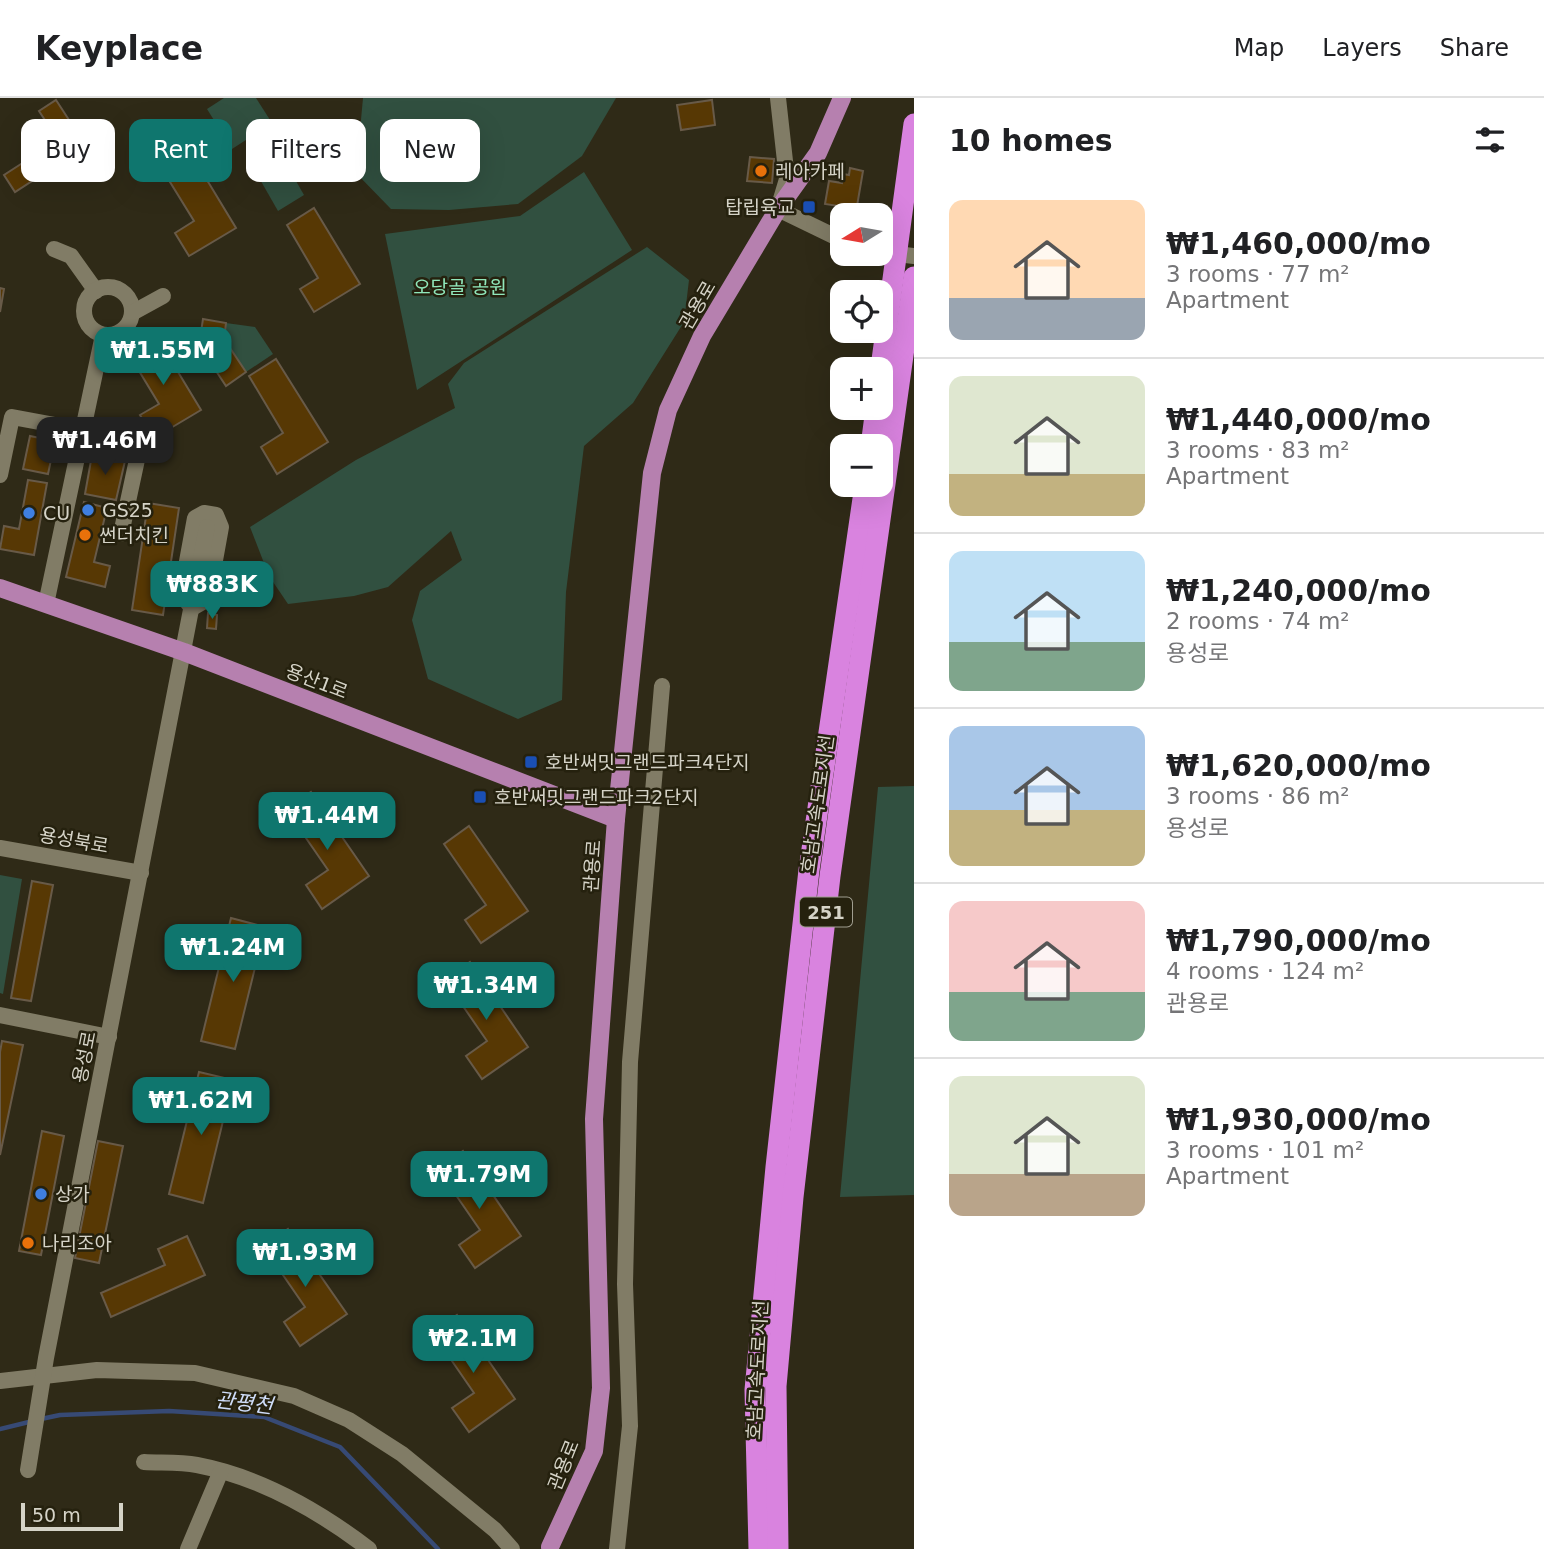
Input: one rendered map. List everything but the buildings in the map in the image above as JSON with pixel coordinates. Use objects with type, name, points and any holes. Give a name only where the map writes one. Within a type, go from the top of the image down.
[{"type":"highway","points":[[882,357],[914,124]]},
{"type":"highway","name":"호남고속도로지선","points":[[778,1549],[776,1386],[794,1183],[830,876],[914,278]]},
{"type":"highway","name":"호남고속도로지선","points":[[759,1549],[755,1390],[773,1194],[809,870],[863,497]]},
{"type":"main road","name":"관용로","points":[[550,1547],[594,1451],[601,1388],[594,1119],[616,819],[652,473],[668,410],[702,336],[778,209],[818,153],[842,98]]},
{"type":"main road","name":"용산1로","points":[[0,588],[184,652],[616,819]]},
{"type":"street","points":[[778,98],[787,178],[778,209],[830,234]]},
{"type":"street","points":[[54,249],[71,256],[96,291]]},
{"type":"street","points":[[893,254],[914,256]]},
{"type":"street","points":[[132,313],[128,298],[123,292],[107,287],[88,298],[84,313],[90,327],[103,335],[119,333],[125,328],[132,313],[163,296]]},
{"type":"street","points":[[46,604],[103,335]]},
{"type":"street","points":[[0,475],[12,417],[141,441],[121,534]]},
{"type":"street","points":[[204,513],[216,515],[221,527],[208,599],[192,608],[181,594],[195,518],[204,513]]},
{"type":"street","name":"용성로","points":[[28,1470],[46,1358],[207,527]]},
{"type":"street","points":[[617,1549],[630,1426],[625,1284],[630,1062],[662,686]]},
{"type":"street","name":"용성북로","points":[[0,848],[141,873]]},
{"type":"street","points":[[0,1015],[109,1037]]},
{"type":"street","points":[[0,1381],[97,1370],[195,1373],[294,1396],[349,1420],[402,1454],[495,1530],[512,1549]]},
{"type":"street","points":[[144,1462],[195,1465],[266,1486],[295,1501],[369,1549]]},
{"type":"street","points":[[188,1549],[221,1471]]},
{"type":"green space","points":[[224,98],[256,98],[269,119],[246,119],[246,140],[232,149],[232,119],[213,119],[207,109]]},
{"type":"green space","points":[[363,98],[616,98],[582,156],[518,204],[449,210],[391,209],[365,182],[366,119],[361,119]]},
{"type":"green space","name":"오당골 공원","points":[[584,172],[632,250],[417,390],[385,234],[520,216]]},
{"type":"green space","points":[[261,182],[297,182],[304,195],[278,211]]},
{"type":"green space","points":[[647,247],[689,280],[684,322],[633,403],[584,446],[566,592],[562,700],[518,719],[428,679],[412,620],[420,591],[462,560],[451,531],[388,587],[354,596],[288,604],[269,576],[250,527],[356,460],[455,408],[448,384],[464,363]]},
{"type":"green space","points":[[226,323],[255,327],[273,354],[246,372],[224,339]]},
{"type":"green space","points":[[914,786],[914,1195],[840,1197],[878,787]]},
{"type":"green space","points":[[0,875],[22,879],[3,994],[0,993]]},
{"type":"waterway","name":"관평천","points":[[41,1419],[60,1415],[169,1411],[264,1417],[340,1447],[438,1549]]},
{"type":"waterway","name":"관평천","points":[[0,1429],[33,1421]]},
{"type":"place","name":"레아카페","points":[[761,171]]},
{"type":"place","name":"탑립육교","points":[[809,207]]},
{"type":"place","name":"GS25","points":[[88,510]]},
{"type":"place","name":"CU","points":[[29,513]]},
{"type":"place","name":"썬더치킨","points":[[85,535]]},
{"type":"place","name":"호반써밋그랜드파크4단지","points":[[531,762]]},
{"type":"place","name":"호반써밋그랜드파크2단지","points":[[480,797]]},
{"type":"place","name":"상가","points":[[41,1194]]},
{"type":"place","name":"나리조아","points":[[28,1243]]}]
